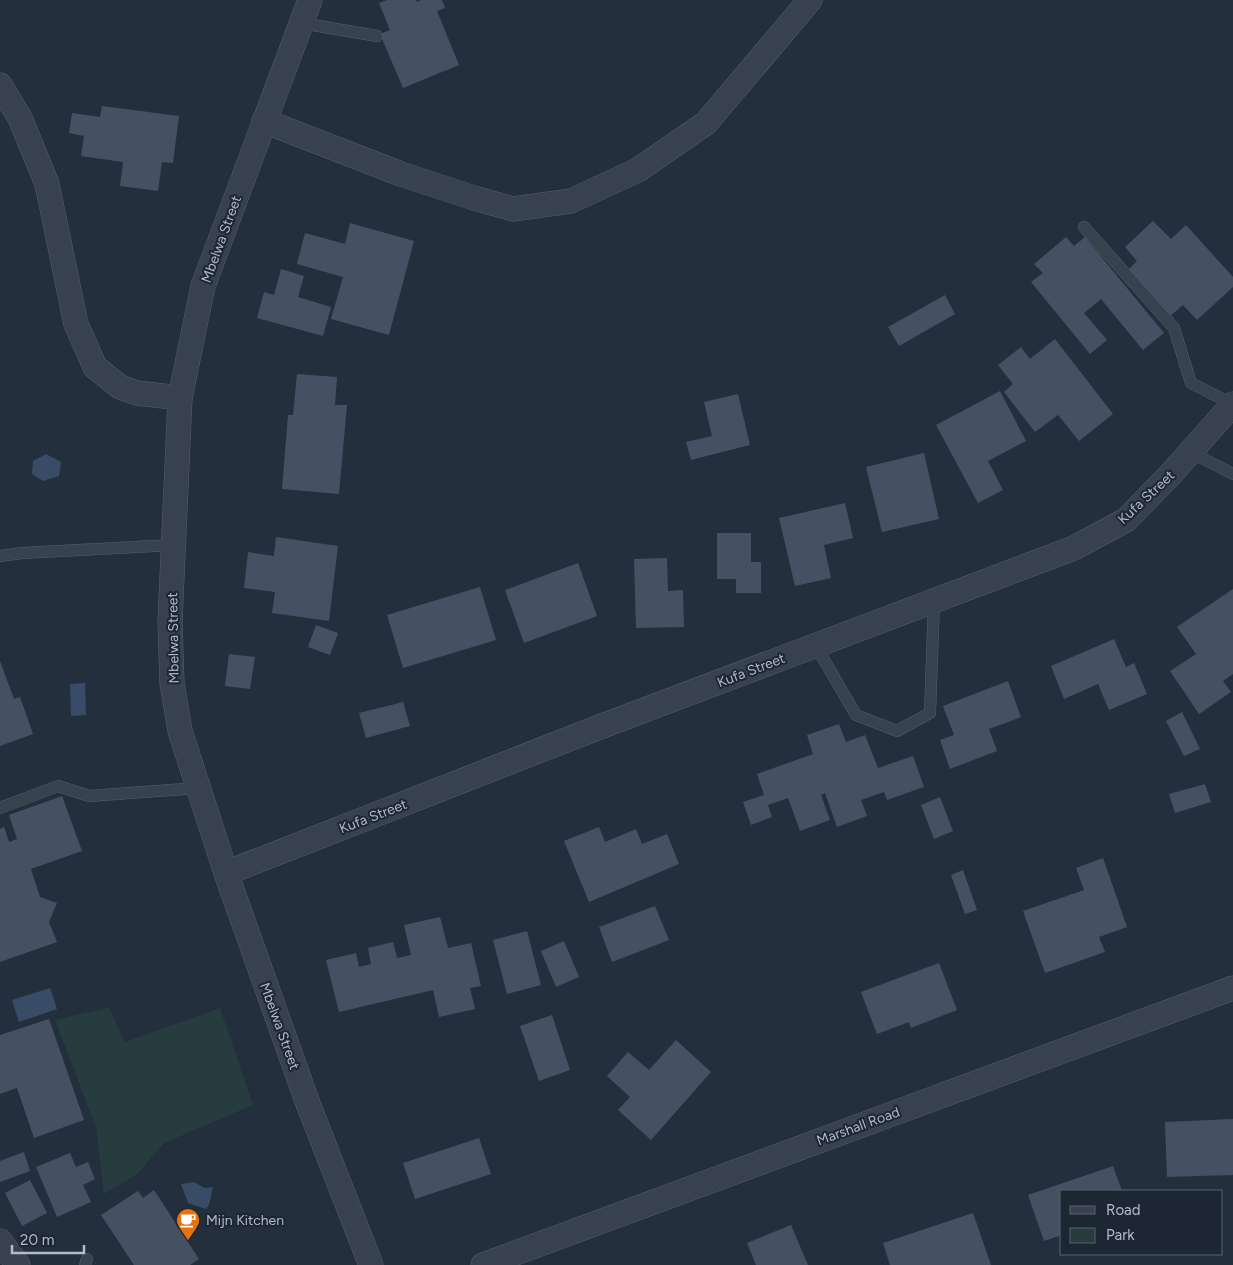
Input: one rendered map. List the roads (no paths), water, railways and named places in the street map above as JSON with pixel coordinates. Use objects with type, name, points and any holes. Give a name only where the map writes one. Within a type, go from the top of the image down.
[{"type":"street","name":"Mbelwa Street","points":[[310,0],[204,286],[180,398],[170,622],[172,683],[180,731],[226,873],[307,1101],[371,1265]]},
{"type":"street","points":[[264,121],[401,174],[513,209],[571,201],[638,170],[706,123],[810,0]]},
{"type":"street","points":[[0,85],[20,118],[47,184],[76,324],[95,367],[120,387],[137,393],[180,398]]},
{"type":"street","name":"Kufa Street","points":[[226,873],[597,728],[1074,548],[1126,520],[1170,475],[1233,404]]},
{"type":"street","name":"Marshall Road","points":[[483,1265],[1233,988]]},
{"type":"street","points":[[0,1241],[18,1265]]},
{"type":"lane","points":[[301,23],[377,36]]},
{"type":"lane","points":[[1084,227],[1174,328],[1191,383],[1233,404]]},
{"type":"lane","points":[[1190,452],[1233,474]]},
{"type":"lane","points":[[0,556],[22,553],[174,545]]},
{"type":"lane","points":[[816,646],[856,715],[897,731],[930,713],[934,601]]},
{"type":"lane","points":[[0,808],[58,786],[90,796],[198,788]]},
{"type":"water","points":[[46,454],[61,462],[59,476],[43,481],[32,474],[33,461]]},
{"type":"water","points":[[85,683],[86,715],[71,716],[70,684]]},
{"type":"water","points":[[50,988],[57,1009],[19,1022],[12,1000]]},
{"type":"water","points":[[194,1182],[205,1188],[213,1187],[209,1205],[206,1209],[188,1203],[181,1184]]},
{"type":"place","name":"Mijn Kitchen","points":[[188,1241]]}]
